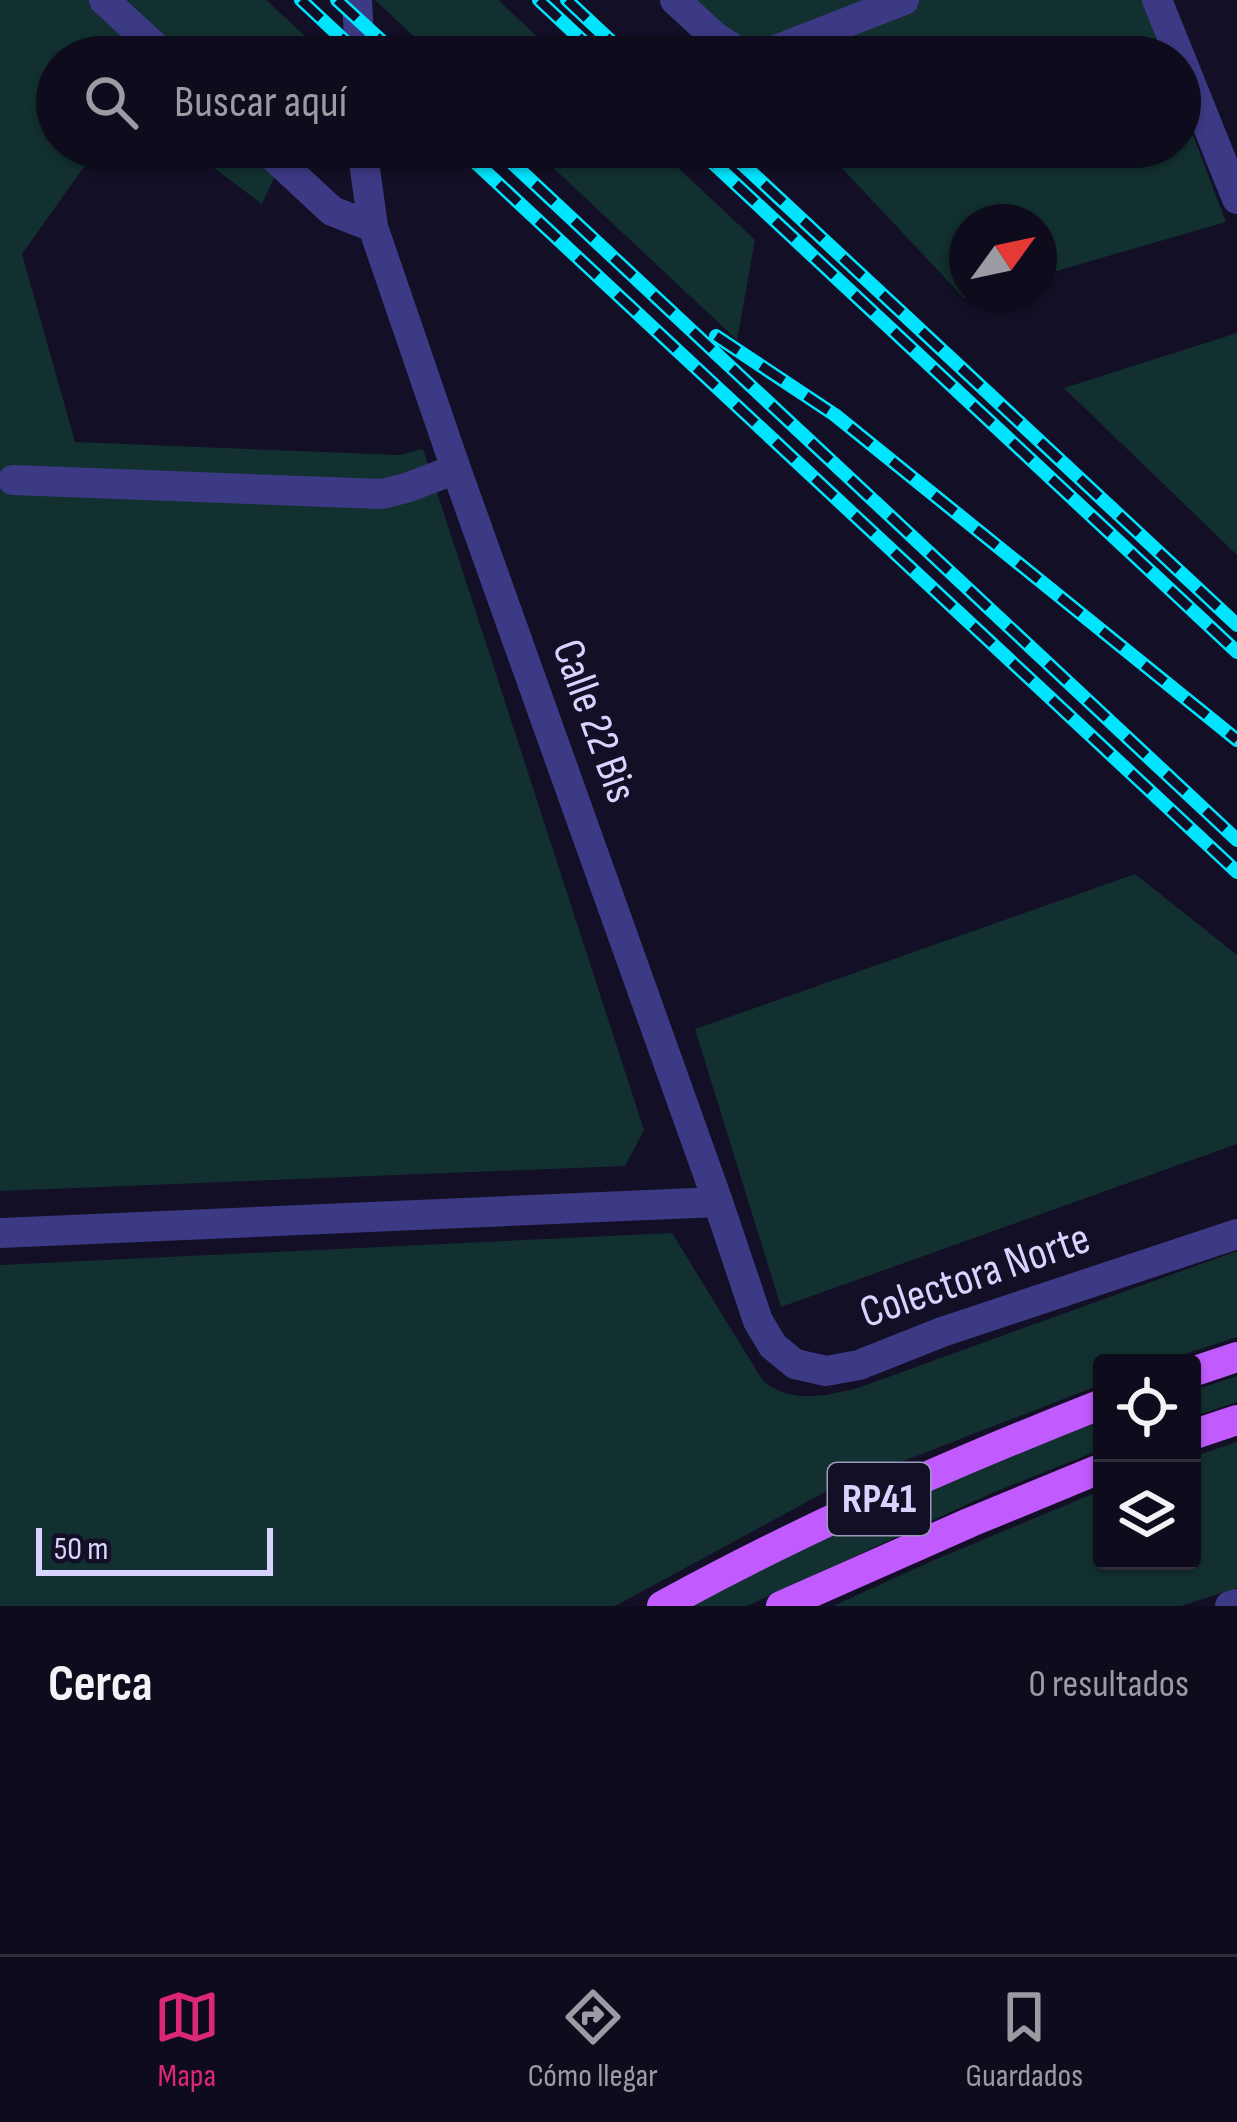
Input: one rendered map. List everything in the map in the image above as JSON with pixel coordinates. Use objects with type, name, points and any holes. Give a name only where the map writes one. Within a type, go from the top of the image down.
[{"type":"main road","points":[[1201,1369],[1237,1358]]},
{"type":"main road","name":"RP41","points":[[662,1606],[930,1475],[1093,1408]]},
{"type":"main road","points":[[1201,1433],[1237,1420]]},
{"type":"main road","name":"RP41","points":[[781,1606],[1093,1472]]},
{"type":"street","points":[[104,0],[143,36]]},
{"type":"street","points":[[357,0],[359,36]]},
{"type":"street","points":[[674,0],[714,36]]},
{"type":"street","points":[[812,36],[904,0]]},
{"type":"street","points":[[1157,0],[1172,36]]},
{"type":"street","points":[[1201,110],[1237,200]]},
{"type":"street","points":[[285,168],[332,211],[373,227]]},
{"type":"street","name":"Calle 22 Bis","points":[[365,168],[373,227],[758,1321]]},
{"type":"street","points":[[13,480],[382,494],[456,469]]},
{"type":"street","points":[[0,1233],[718,1202]]},
{"type":"street","name":"Colectora Norte","points":[[758,1321],[773,1346],[795,1364],[826,1371],[859,1365],[942,1332],[1237,1234]]},
{"type":"green space","points":[[0,0],[266,0],[305,36],[36,36],[36,168],[83,168],[22,254],[75,442],[399,455],[423,449],[644,1130],[625,1166],[0,1191]]},
{"type":"green space","points":[[375,0],[498,0],[537,36],[414,36]]},
{"type":"green space","points":[[684,0],[1142,0],[1155,36],[717,36]]},
{"type":"green space","points":[[1201,156],[1226,222],[1057,271],[1057,204],[949,204],[949,282],[842,168],[1201,168]]},
{"type":"green space","points":[[214,168],[278,168],[262,204]]},
{"type":"green space","points":[[553,168],[678,168],[755,240],[737,340]]},
{"type":"green space","points":[[1237,333],[1237,555],[1064,388]]},
{"type":"green space","points":[[1135,874],[1237,955],[1237,1144],[781,1307],[695,1029]]},
{"type":"green space","points":[[672,1233],[763,1381],[785,1393],[819,1396],[855,1389],[1237,1251],[1237,1337],[1185,1354],[1093,1354],[1093,1387],[829,1490],[615,1606],[0,1606],[0,1265]]},
{"type":"green space","points":[[1237,1376],[1237,1402],[1201,1414],[1201,1388]]},
{"type":"green space","points":[[1093,1424],[1093,1453],[992,1493],[747,1606],[690,1606],[814,1543],[982,1466]]},
{"type":"green space","points":[[1237,1442],[1237,1588],[1181,1606],[833,1606],[1093,1494],[1093,1570],[1201,1570],[1201,1454]]},
{"type":"railway","points":[[301,0],[340,36]]},
{"type":"railway","points":[[337,0],[376,36]]},
{"type":"railway","points":[[539,0],[578,36]]},
{"type":"railway","points":[[567,0],[606,36]]},
{"type":"railway","points":[[482,168],[1237,872]]},
{"type":"railway","points":[[517,168],[1237,840]]},
{"type":"railway","points":[[718,168],[1237,652]]},
{"type":"railway","points":[[747,168],[1237,625]]},
{"type":"railway","points":[[716,336],[835,415],[1237,740]]}]
